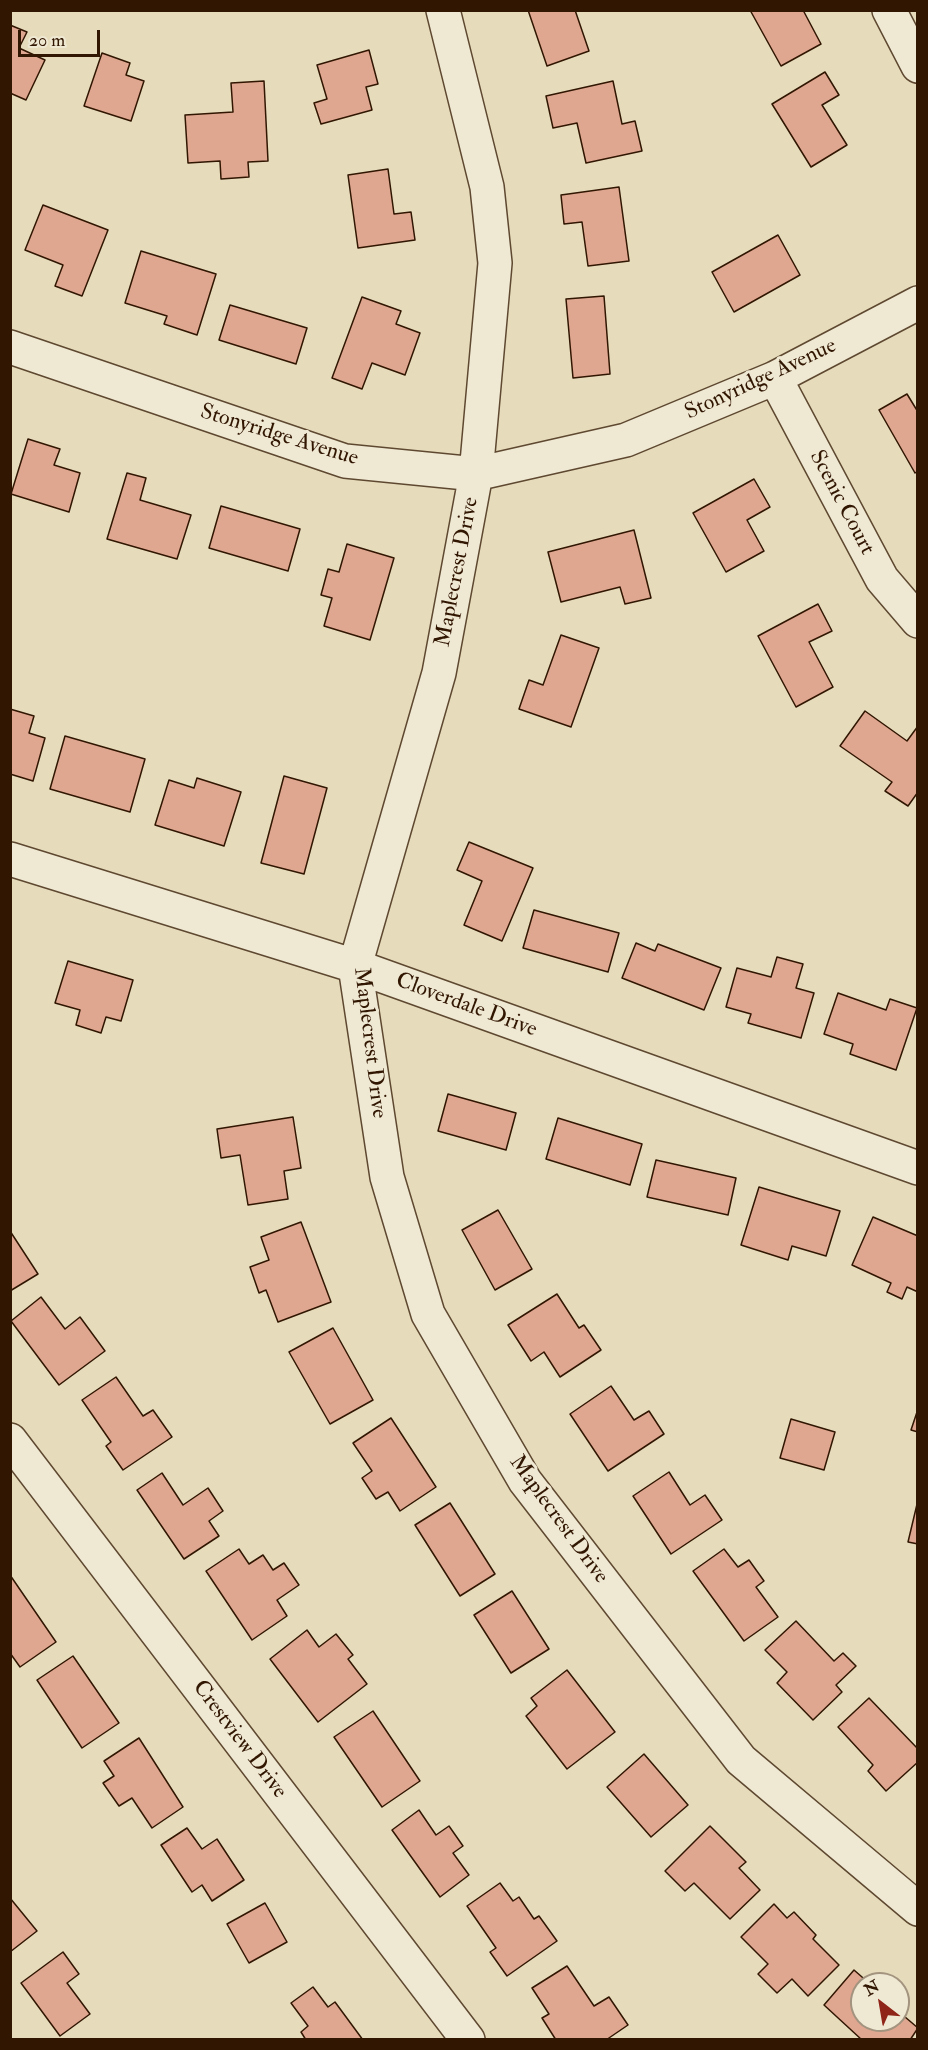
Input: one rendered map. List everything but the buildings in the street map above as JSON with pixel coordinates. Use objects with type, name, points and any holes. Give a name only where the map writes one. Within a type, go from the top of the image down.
[{"type":"street","name":"Maplecrest Drive","points":[[442,10],[487,187],[495,263],[476,474],[439,674],[355,966],[387,1177],[428,1314],[525,1481],[741,1760],[918,1910]]},
{"type":"street","points":[[889,10],[918,66]]},
{"type":"street","name":"Stonyridge Avenue","points":[[10,347],[345,461],[476,474],[626,440],[775,378],[918,303]]},
{"type":"street","name":"Scenic Court","points":[[775,378],[882,579],[918,621]]},
{"type":"street","name":"Cloverdale Drive","points":[[10,859],[355,966],[918,1168]]},
{"type":"street","name":"Crestview Drive","points":[[10,1440],[468,2040]]}]
